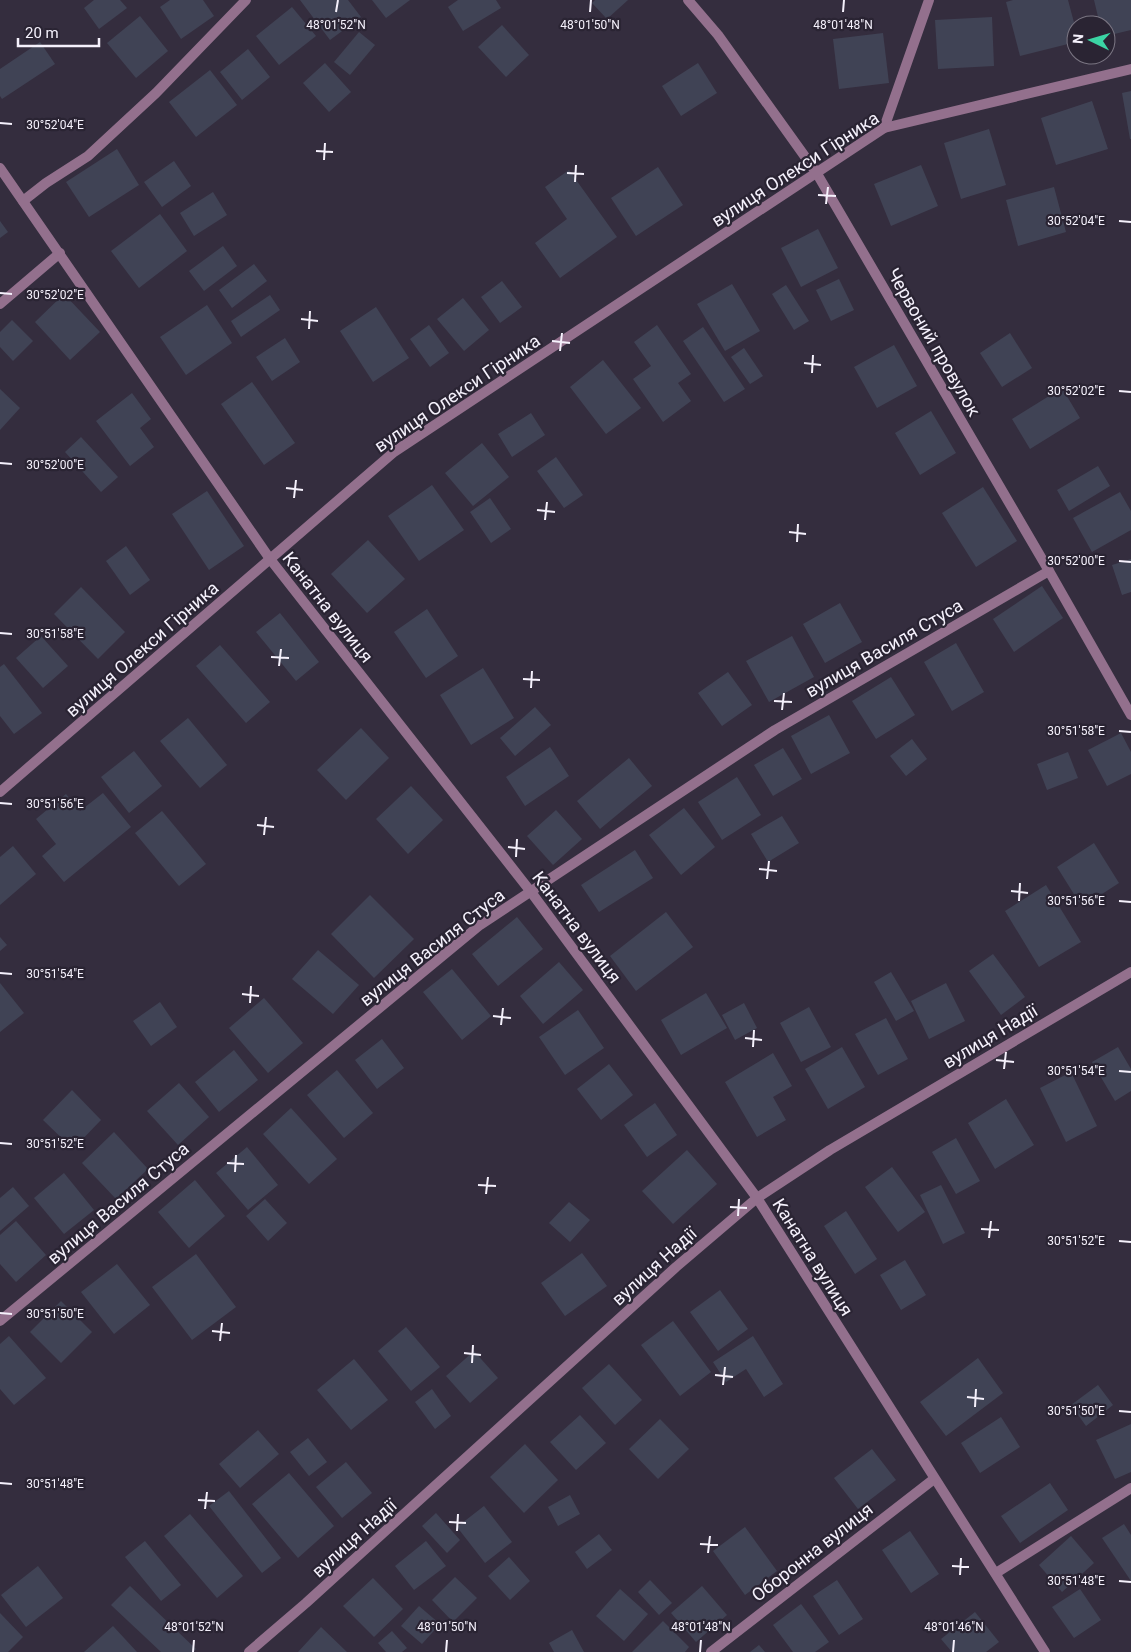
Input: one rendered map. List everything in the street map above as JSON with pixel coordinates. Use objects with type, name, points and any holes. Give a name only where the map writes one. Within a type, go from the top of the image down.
[{"type":"street","points":[[23,201],[46,183],[88,156],[156,93],[246,0]]},
{"type":"street","name":"Червоний провулок","points":[[688,0],[718,35],[816,172],[1131,715]]},
{"type":"street","points":[[884,128],[929,0]]},
{"type":"street","name":"вулиця Олекси Гірника","points":[[0,792],[394,452],[884,128],[1131,69]]},
{"type":"street","name":"Канатна вулиця","points":[[0,168],[270,559],[531,892],[757,1198],[1045,1652]]},
{"type":"street","points":[[0,304],[60,253]]},
{"type":"street","name":"вулиця Василя Стуса","points":[[0,1321],[480,925],[775,730],[1049,571]]},
{"type":"street","name":"вулиця Надії","points":[[249,1652],[306,1603],[676,1267],[757,1198],[830,1150],[1131,972]]},
{"type":"street","name":"Оборонна вулиця","points":[[711,1652],[934,1479]]},
{"type":"street","points":[[996,1573],[1131,1488]]},
{"type":"building","points":[[94,0],[120,0],[127,8],[99,29],[84,8]]},
{"type":"building","points":[[170,0],[203,0],[214,16],[181,39],[160,7]]},
{"type":"building","points":[[300,0],[348,0],[361,17],[330,40]]},
{"type":"building","points":[[372,0],[410,0],[386,18]]},
{"type":"building","points":[[458,0],[496,0],[501,8],[463,31],[448,7]]},
{"type":"building","points":[[595,0],[628,0],[607,19],[592,3]]},
{"type":"building","points":[[1013,0],[1068,0],[1072,15],[1066,15],[1066,44],[1020,56],[1006,2]]},
{"type":"building","points":[[1094,0],[1131,0],[1131,30],[1116,34],[1116,15],[1098,15]]},
{"type":"building","points":[[292,7],[316,36],[279,65],[256,36]]},
{"type":"building","points":[[140,16],[168,51],[136,78],[107,43]]},
{"type":"building","points":[[992,17],[994,66],[938,69],[935,20]]},
{"type":"building","points":[[502,25],[529,55],[506,77],[478,47]]},
{"type":"building","points":[[359,32],[375,45],[350,75],[334,62]]},
{"type":"building","points":[[883,33],[889,83],[839,89],[833,39]]},
{"type":"building","points":[[40,42],[55,64],[2,99],[0,96],[0,69]]},
{"type":"building","points":[[248,49],[270,77],[242,100],[220,72]]},
{"type":"building","points":[[325,63],[351,92],[329,112],[303,83]]},
{"type":"building","points":[[698,63],[717,93],[681,116],[662,86]]},
{"type":"building","points":[[210,70],[237,105],[196,137],[169,102]]},
{"type":"building","points":[[1131,91],[1131,139],[1130,139],[1122,93]]},
{"type":"building","points":[[1092,101],[1108,149],[1056,165],[1041,118]]},
{"type":"building","points":[[989,129],[1006,185],[961,199],[944,143]]},
{"type":"building","points":[[117,149],[139,185],[89,217],[66,182]]},
{"type":"building","points":[[174,161],[191,186],[162,207],[144,182]]},
{"type":"building","points":[[921,165],[938,206],[891,226],[874,184]]},
{"type":"building","points":[[658,167],[683,205],[636,236],[611,198]]},
{"type":"building","points":[[569,170],[617,237],[560,278],[535,243],[567,219],[545,187]]},
{"type":"building","points":[[1054,187],[1066,232],[1018,246],[1006,200]]},
{"type":"building","points":[[213,192],[227,215],[194,236],[180,213]]},
{"type":"building","points":[[160,214],[187,251],[139,288],[111,251]]},
{"type":"building","points":[[0,221],[8,232],[0,238]]},
{"type":"building","points":[[818,229],[838,268],[801,287],[781,248]]},
{"type":"building","points":[[223,246],[237,266],[204,291],[189,271]]},
{"type":"building","points":[[254,264],[267,281],[232,308],[219,290]]},
{"type":"building","points":[[839,279],[854,310],[831,321],[816,290]]},
{"type":"building","points":[[502,281],[522,307],[500,323],[481,297]]},
{"type":"building","points":[[732,284],[760,331],[725,351],[697,304]]},
{"type":"building","points":[[786,285],[809,321],[794,330],[772,294]]},
{"type":"building","points":[[64,294],[100,332],[70,360],[35,322]]},
{"type":"building","points":[[270,295],[280,310],[241,337],[231,321]]},
{"type":"building","points":[[463,298],[489,330],[464,351],[437,319]]},
{"type":"building","points":[[207,305],[232,343],[186,375],[160,337]]},
{"type":"building","points":[[376,307],[409,358],[373,382],[340,331]]},
{"type":"building","points":[[12,320],[33,341],[13,361],[0,347],[0,332]]},
{"type":"building","points":[[429,325],[449,353],[430,367],[410,339]]},
{"type":"building","points":[[657,325],[691,374],[678,383],[691,401],[663,422],[633,379],[651,366],[634,342]]},
{"type":"building","points":[[703,327],[745,389],[724,402],[683,341]]},
{"type":"building","points":[[1010,333],[1032,368],[1002,387],[980,353]]},
{"type":"building","points":[[285,338],[300,362],[272,381],[256,357]]},
{"type":"building","points":[[894,345],[917,386],[877,408],[854,367]]},
{"type":"building","points":[[744,348],[763,376],[750,384],[731,357]]},
{"type":"building","points":[[603,360],[641,408],[606,434],[570,387]]},
{"type":"building","points":[[252,382],[295,443],[264,465],[221,404]]},
{"type":"building","points":[[1062,388],[1080,418],[1030,449],[1012,419]]},
{"type":"building","points":[[0,389],[20,408],[0,430]]},
{"type":"building","points":[[132,393],[151,419],[140,428],[154,447],[130,466],[96,421]]},
{"type":"building","points":[[931,411],[956,453],[920,475],[895,433]]},
{"type":"building","points":[[531,413],[545,435],[512,457],[498,434]]},
{"type":"building","points":[[81,437],[118,477],[101,492],[65,452]]},
{"type":"building","points":[[482,443],[509,477],[473,506],[445,473]]},
{"type":"building","points":[[556,457],[583,495],[564,508],[537,471]]},
{"type":"building","points":[[1098,466],[1110,486],[1069,511],[1057,490]]},
{"type":"building","points":[[432,485],[464,530],[419,561],[388,516]]},
{"type":"building","points":[[983,487],[1017,541],[976,567],[942,513]]},
{"type":"building","points":[[207,491],[244,546],[209,570],[172,514]]},
{"type":"building","points":[[1120,492],[1131,511],[1131,530],[1092,552],[1073,518]]},
{"type":"building","points":[[490,498],[511,529],[491,543],[470,512]]},
{"type":"building","points":[[368,540],[405,579],[367,613],[331,574]]},
{"type":"building","points":[[126,546],[150,580],[130,595],[106,561]]},
{"type":"building","points":[[1131,559],[1131,592],[1122,595],[1112,565]]},
{"type":"building","points":[[1042,586],[1063,618],[1014,652],[993,619]]},
{"type":"building","points":[[81,587],[125,632],[98,659],[54,614]]},
{"type":"building","points":[[840,603],[862,642],[825,663],[803,624]]},
{"type":"building","points":[[427,609],[458,656],[426,678],[394,632]]},
{"type":"building","points":[[280,613],[319,662],[296,681],[256,632]]},
{"type":"building","points":[[41,636],[68,666],[43,688],[16,658]]},
{"type":"building","points":[[792,636],[814,677],[769,702],[746,661]]},
{"type":"building","points":[[956,643],[984,692],[952,711],[924,662]]},
{"type":"building","points":[[220,645],[270,702],[246,723],[196,666]]},
{"type":"building","points":[[4,664],[42,713],[14,734],[0,716],[0,667]]},
{"type":"building","points":[[483,668],[514,718],[471,745],[440,695]]},
{"type":"building","points":[[728,672],[752,705],[722,726],[698,693]]},
{"type":"building","points":[[891,677],[915,715],[876,739],[852,701]]},
{"type":"building","points":[[535,707],[551,725],[515,756],[500,738]]},
{"type":"building","points":[[829,715],[850,753],[811,774],[791,736]]},
{"type":"building","points":[[188,718],[227,765],[200,788],[160,741]]},
{"type":"building","points":[[361,728],[389,758],[346,800],[317,770]]},
{"type":"building","points":[[1121,733],[1131,752],[1131,774],[1107,786],[1088,750]]},
{"type":"building","points":[[912,739],[927,759],[906,776],[890,756]]},
{"type":"building","points":[[550,747],[569,776],[525,806],[506,777]]},
{"type":"building","points":[[783,748],[802,779],[773,796],[754,765]]},
{"type":"building","points":[[134,751],[162,786],[129,813],[101,777]]},
{"type":"building","points":[[1068,752],[1078,778],[1047,790],[1037,764]]},
{"type":"building","points":[[629,758],[652,786],[600,829],[577,801]]},
{"type":"building","points":[[737,777],[761,815],[722,840],[698,802]]},
{"type":"building","points":[[411,786],[443,820],[408,854],[376,819]]},
{"type":"building","points":[[103,793],[131,827],[64,882],[42,856],[56,844],[36,819],[66,794],[80,811]]},
{"type":"building","points":[[684,808],[715,847],[681,875],[649,835]]},
{"type":"building","points":[[556,810],[582,839],[553,865],[527,836]]},
{"type":"building","points":[[162,811],[206,864],[179,886],[135,833]]},
{"type":"building","points":[[782,816],[799,843],[768,862],[751,834]]},
{"type":"building","points":[[1094,843],[1119,883],[1082,907],[1057,867]]},
{"type":"building","points":[[13,846],[36,874],[0,905],[0,857]]},
{"type":"building","points":[[635,850],[653,878],[599,912],[581,885]]},
{"type":"building","points":[[1046,885],[1081,942],[1039,967],[1005,911]]},
{"type":"building","points":[[370,895],[414,939],[374,978],[331,934]]},
{"type":"building","points":[[666,912],[693,947],[636,991],[610,956]]},
{"type":"building","points":[[517,917],[543,949],[498,986],[472,954]]},
{"type":"building","points":[[0,937],[7,945],[0,951]]},
{"type":"building","points":[[318,950],[359,985],[333,1014],[292,979]]},
{"type":"building","points":[[993,954],[1025,997],[1001,1015],[969,971]]},
{"type":"building","points":[[559,962],[583,990],[543,1024],[520,996]]},
{"type":"building","points":[[452,969],[491,1016],[462,1040],[423,992]]},
{"type":"building","points":[[891,972],[914,1011],[896,1021],[874,982]]},
{"type":"building","points":[[0,983],[24,1013],[0,1032]]},
{"type":"building","points":[[946,983],[965,1021],[929,1039],[911,1001]]},
{"type":"building","points":[[706,993],[727,1028],[681,1055],[661,1020]]},
{"type":"building","points":[[264,998],[303,1043],[268,1073],[229,1028]]},
{"type":"building","points":[[160,1002],[177,1027],[151,1046],[133,1021]]},
{"type":"building","points":[[744,1003],[757,1028],[735,1040],[722,1015]]},
{"type":"building","points":[[809,1007],[831,1047],[801,1062],[780,1023]]},
{"type":"building","points":[[578,1010],[604,1048],[565,1075],[539,1037]]},
{"type":"building","points":[[886,1018],[908,1059],[878,1075],[855,1034]]},
{"type":"building","points":[[382,1039],[404,1068],[377,1089],[355,1060]]},
{"type":"building","points":[[842,1047],[865,1087],[828,1109],[805,1069]]},
{"type":"building","points":[[1118,1047],[1131,1069],[1131,1091],[1115,1101],[1092,1062]]},
{"type":"building","points":[[234,1050],[258,1080],[219,1112],[195,1082]]},
{"type":"building","points":[[773,1053],[792,1086],[773,1097],[786,1120],[757,1137],[725,1082]]},
{"type":"building","points":[[609,1064],[633,1095],[601,1120],[577,1089]]},
{"type":"building","points":[[337,1070],[373,1113],[344,1138],[307,1095]]},
{"type":"building","points":[[1071,1072],[1097,1126],[1066,1142],[1040,1088]]},
{"type":"building","points":[[179,1083],[209,1117],[178,1145],[147,1111]]},
{"type":"building","points":[[72,1090],[101,1120],[73,1149],[43,1120]]},
{"type":"building","points":[[1006,1099],[1034,1145],[995,1169],[968,1123]]},
{"type":"building","points":[[655,1103],[677,1135],[647,1157],[624,1125]]},
{"type":"building","points":[[291,1108],[337,1159],[309,1184],[263,1134]]},
{"type":"building","points":[[114,1132],[148,1169],[116,1199],[82,1163]]},
{"type":"building","points":[[956,1138],[980,1181],[956,1194],[932,1152]]},
{"type":"building","points":[[247,1147],[278,1185],[248,1210],[216,1173]]},
{"type":"building","points":[[687,1150],[717,1184],[673,1224],[642,1191]]},
{"type":"building","points":[[892,1167],[925,1212],[898,1232],[865,1187]]},
{"type":"building","points":[[64,1173],[94,1210],[64,1234],[34,1198]]},
{"type":"building","points":[[195,1180],[225,1216],[189,1248],[158,1212]]},
{"type":"building","points":[[941,1185],[965,1233],[943,1244],[920,1195]]},
{"type":"building","points":[[13,1187],[29,1206],[0,1231],[0,1198]]},
{"type":"building","points":[[265,1199],[287,1223],[268,1241],[246,1216]]},
{"type":"building","points":[[569,1202],[590,1220],[570,1242],[549,1223]]},
{"type":"building","points":[[846,1211],[877,1259],[855,1274],[824,1226]]},
{"type":"building","points":[[16,1221],[46,1255],[16,1282],[0,1264],[0,1235]]},
{"type":"building","points":[[582,1253],[607,1286],[565,1316],[541,1283]]},
{"type":"building","points":[[196,1254],[236,1307],[192,1340],[152,1287]]},
{"type":"building","points":[[905,1260],[926,1295],[901,1310],[880,1275]]},
{"type":"building","points":[[117,1264],[150,1305],[114,1334],[81,1292]]},
{"type":"building","points":[[720,1290],[748,1329],[718,1351],[690,1312]]},
{"type":"building","points":[[61,1301],[92,1332],[61,1363],[30,1332]]},
{"type":"building","points":[[673,1321],[711,1372],[680,1396],[641,1345]]},
{"type":"building","points":[[406,1327],[440,1367],[411,1391],[378,1351]]},
{"type":"building","points":[[9,1336],[46,1378],[14,1405],[0,1389],[0,1344]]},
{"type":"building","points":[[753,1336],[783,1384],[764,1397],[746,1369],[726,1382],[713,1362]]},
{"type":"building","points":[[474,1351],[498,1378],[470,1403],[446,1376]]},
{"type":"building","points":[[978,1358],[1003,1393],[946,1436],[920,1402]]},
{"type":"building","points":[[354,1359],[388,1400],[351,1430],[317,1390]]},
{"type":"building","points":[[609,1364],[642,1400],[615,1425],[582,1388]]},
{"type":"building","points":[[1098,1385],[1113,1405],[1086,1426],[1071,1405]]},
{"type":"building","points":[[432,1389],[451,1416],[435,1429],[415,1402]]},
{"type":"building","points":[[580,1415],[606,1443],[576,1470],[550,1442]]},
{"type":"building","points":[[1001,1417],[1020,1447],[980,1473],[961,1443]]},
{"type":"building","points":[[660,1419],[689,1449],[658,1479],[629,1449]]},
{"type":"building","points":[[1131,1424],[1131,1472],[1115,1479],[1096,1440]]},
{"type":"building","points":[[258,1430],[279,1454],[240,1488],[219,1464]]},
{"type":"building","points":[[308,1438],[327,1462],[309,1476],[290,1452]]},
{"type":"building","points":[[525,1444],[558,1480],[524,1513],[490,1477]]},
{"type":"building","points":[[872,1449],[896,1480],[858,1509],[834,1478]]},
{"type":"building","points":[[346,1462],[372,1493],[342,1518],[316,1487]]},
{"type":"building","points":[[289,1473],[334,1526],[298,1558],[252,1504]]},
{"type":"building","points":[[1050,1483],[1068,1510],[1020,1543],[1001,1516]]},
{"type":"building","points":[[229,1491],[281,1558],[262,1573],[209,1506]]},
{"type":"building","points":[[570,1495],[580,1514],[558,1526],[548,1507]]},
{"type":"building","points":[[484,1506],[512,1542],[485,1563],[457,1527]]},
{"type":"building","points":[[436,1513],[460,1540],[447,1553],[422,1526]]},
{"type":"building","points":[[190,1514],[243,1576],[217,1598],[164,1536]]},
{"type":"building","points":[[1124,1524],[1131,1535],[1131,1581],[1102,1538]]},
{"type":"building","points":[[745,1527],[777,1571],[745,1595],[713,1551]]},
{"type":"building","points":[[910,1531],[939,1574],[911,1593],[882,1550]]},
{"type":"building","points":[[599,1534],[612,1550],[587,1569],[575,1552]]},
{"type":"building","points":[[1071,1536],[1094,1563],[1062,1592],[1039,1565]]},
{"type":"building","points":[[145,1541],[181,1585],[161,1601],[125,1557]]},
{"type":"building","points":[[426,1541],[446,1566],[414,1590],[395,1566]]},
{"type":"building","points":[[509,1557],[530,1581],[510,1600],[488,1576]]},
{"type":"building","points":[[38,1566],[63,1598],[26,1627],[1,1595]]},
{"type":"building","points":[[455,1577],[477,1598],[453,1622],[432,1600]]},
{"type":"building","points":[[373,1578],[403,1609],[374,1637],[343,1606]]},
{"type":"building","points":[[650,1580],[672,1603],[659,1615],[638,1592]]},
{"type":"building","points":[[837,1580],[863,1619],[839,1635],[813,1596]]},
{"type":"building","points":[[130,1586],[196,1649],[193,1652],[161,1652],[111,1605]]},
{"type":"building","points":[[702,1586],[727,1615],[696,1642],[671,1613]]},
{"type":"building","points":[[620,1589],[648,1614],[624,1641],[596,1616]]},
{"type":"building","points":[[1080,1589],[1101,1620],[1074,1638],[1052,1607]]},
{"type":"building","points":[[801,1604],[829,1642],[815,1652],[793,1652],[773,1625]]},
{"type":"building","points":[[419,1606],[440,1624],[422,1644],[401,1626]]},
{"type":"building","points":[[975,1612],[999,1642],[986,1652],[952,1652],[941,1639]]},
{"type":"building","points":[[0,1613],[23,1637],[8,1652],[0,1652]]},
{"type":"building","points":[[663,1621],[689,1647],[685,1652],[632,1652]]},
{"type":"building","points":[[113,1626],[137,1652],[84,1652]]},
{"type":"building","points":[[321,1627],[347,1652],[298,1652]]},
{"type":"building","points":[[572,1630],[584,1652],[554,1652],[549,1643]]},
{"type":"building","points":[[392,1631],[407,1648],[402,1652],[386,1652],[378,1643]]},
{"type":"building","points":[[759,1645],[765,1652],[750,1652]]}]
